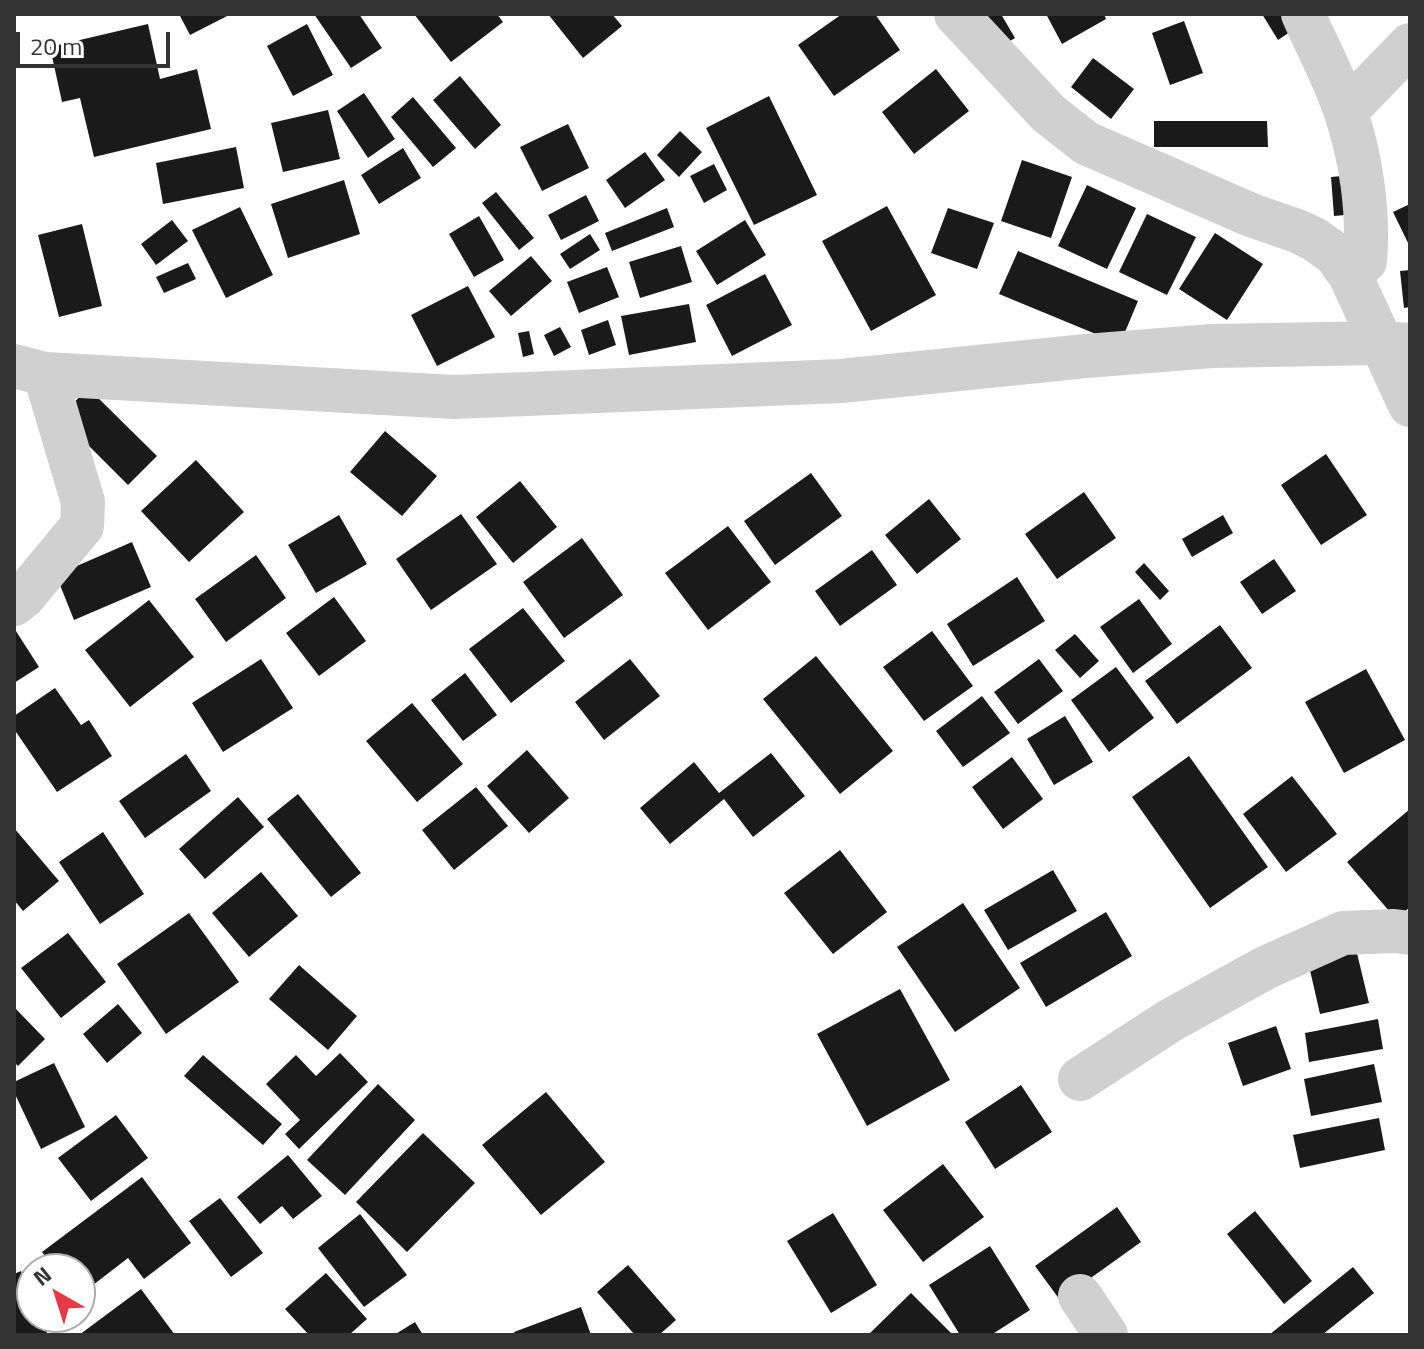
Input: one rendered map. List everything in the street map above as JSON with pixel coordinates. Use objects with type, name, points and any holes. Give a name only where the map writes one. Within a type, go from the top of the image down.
[{"type":"street","points":[[956,14],[1048,113],[1086,143],[1314,239],[1335,254],[1395,344],[1410,405]]},
{"type":"street","points":[[1303,14],[1346,111],[1360,175],[1367,234],[1365,261],[1350,275]]},
{"type":"street","points":[[1346,111],[1410,45]]},
{"type":"street","points":[[14,604],[82,526],[83,502],[30,370],[454,397],[841,381],[1212,346],[1395,344]]},
{"type":"street","points":[[1080,1079],[1171,1020],[1265,968],[1343,933],[1410,933]]},
{"type":"street","points":[[1080,1296],[1106,1335]]},
{"type":"building","points":[[179,14],[231,14],[190,35]]},
{"type":"building","points":[[314,14],[359,14],[382,48],[351,68]]},
{"type":"building","points":[[414,14],[497,14],[503,22],[451,62]]},
{"type":"building","points":[[548,14],[612,14],[622,26],[583,58]]},
{"type":"building","points":[[842,14],[875,14],[900,50],[834,96],[798,45]]},
{"type":"building","points":[[981,14],[1001,14],[1015,38],[1000,47]]},
{"type":"building","points":[[1046,14],[1104,14],[1106,19],[1062,44]]},
{"type":"building","points":[[1262,14],[1295,14],[1302,24],[1278,40]]},
{"type":"building","points":[[1184,21],[1203,73],[1170,85],[1152,33]]},
{"type":"building","points":[[148,24],[160,79],[197,69],[211,129],[94,157],[80,98],[62,102],[50,47]]},
{"type":"building","points":[[307,24],[333,75],[293,96],[267,46]]},
{"type":"building","points":[[1093,58],[1134,89],[1111,119],[1071,87]]},
{"type":"building","points":[[936,69],[969,111],[914,154],[882,112]]},
{"type":"building","points":[[460,76],[501,125],[475,149],[433,100]]},
{"type":"building","points":[[364,93],[395,139],[368,158],[337,111]]},
{"type":"building","points":[[769,96],[817,195],[754,225],[706,128]]},
{"type":"building","points":[[413,97],[456,148],[433,167],[391,117]]},
{"type":"building","points":[[328,110],[340,159],[283,172],[271,123]]},
{"type":"building","points":[[1154,121],[1267,121],[1268,147],[1154,147]]},
{"type":"building","points":[[568,124],[589,168],[542,191],[520,147]]},
{"type":"building","points":[[680,131],[702,152],[679,177],[657,155]]},
{"type":"building","points":[[236,147],[244,188],[163,204],[156,163]]},
{"type":"building","points":[[403,148],[421,178],[379,204],[361,175]]},
{"type":"building","points":[[645,152],[665,180],[625,208],[606,180]]},
{"type":"building","points":[[1022,160],[1072,177],[1051,238],[1001,221]]},
{"type":"building","points":[[714,164],[727,190],[704,203],[690,176]]},
{"type":"building","points":[[1353,175],[1356,214],[1334,216],[1331,177]]},
{"type":"building","points":[[344,180],[360,234],[288,258],[271,204]]},
{"type":"building","points":[[1087,185],[1136,208],[1107,269],[1058,246]]},
{"type":"building","points":[[496,192],[534,238],[519,250],[482,203]]},
{"type":"building","points":[[586,195],[599,221],[561,240],[548,215]]},
{"type":"building","points":[[1410,204],[1410,247],[1393,212]]},
{"type":"building","points":[[887,206],[936,295],[871,331],[822,241]]},
{"type":"building","points":[[240,207],[273,275],[226,298],[192,230]]},
{"type":"building","points":[[667,208],[674,227],[612,251],[605,233]]},
{"type":"building","points":[[948,208],[994,223],[977,269],[931,253]]},
{"type":"building","points":[[1147,214],[1196,237],[1167,295],[1119,272]]},
{"type":"building","points":[[479,216],[504,260],[474,277],[449,234]]},
{"type":"building","points":[[172,220],[188,241],[156,265],[141,244]]},
{"type":"building","points":[[745,220],[766,255],[717,285],[696,251]]},
{"type":"building","points":[[82,224],[102,306],[59,317],[38,235]]},
{"type":"building","points":[[1215,233],[1263,264],[1227,320],[1179,289]]},
{"type":"building","points":[[590,234],[600,250],[570,269],[560,254]]},
{"type":"building","points":[[681,246],[692,282],[640,298],[629,262]]},
{"type":"building","points":[[1018,251],[1138,301],[1120,344],[999,294]]},
{"type":"building","points":[[531,256],[552,281],[511,316],[489,291]]},
{"type":"building","points":[[188,263],[196,279],[164,293],[156,277]]},
{"type":"building","points":[[607,267],[619,297],[579,313],[567,282]]},
{"type":"building","points":[[1410,270],[1410,307],[1404,308],[1400,271]]},
{"type":"building","points":[[765,274],[792,325],[732,356],[706,305]]},
{"type":"building","points":[[468,286],[495,337],[437,366],[411,315]]},
{"type":"building","points":[[689,304],[696,342],[629,355],[621,316]]},
{"type":"building","points":[[608,320],[616,345],[589,355],[581,330]]},
{"type":"building","points":[[560,327],[571,347],[554,356],[544,335]]},
{"type":"building","points":[[529,331],[534,354],[523,357],[518,333]]},
{"type":"building","points":[[88,388],[157,456],[128,485],[60,417]]},
{"type":"building","points":[[385,431],[437,476],[402,516],[350,472]]},
{"type":"building","points":[[1326,454],[1367,515],[1321,545],[1281,485]]},
{"type":"building","points":[[196,460],[244,512],[189,562],[141,511]]},
{"type":"building","points":[[811,473],[842,516],[775,565],[744,521]]},
{"type":"building","points":[[520,481],[557,527],[513,563],[476,517]]},
{"type":"building","points":[[1084,492],[1116,538],[1057,579],[1025,534]]},
{"type":"building","points":[[929,499],[961,539],[917,574],[885,535]]},
{"type":"building","points":[[461,514],[497,564],[431,610],[396,559]]},
{"type":"building","points":[[339,515],[367,564],[316,593],[288,545]]},
{"type":"building","points":[[1223,515],[1233,533],[1192,557],[1182,539]]},
{"type":"building","points":[[728,526],[771,582],[708,630],[665,573]]},
{"type":"building","points":[[582,538],[623,595],[564,638],[523,582]]},
{"type":"building","points":[[132,542],[151,587],[74,620],[56,575]]},
{"type":"building","points":[[872,550],[897,585],[840,626],[815,591]]},
{"type":"building","points":[[256,555],[286,598],[226,642],[195,599]]},
{"type":"building","points":[[1274,559],[1296,591],[1262,614],[1240,582]]},
{"type":"building","points":[[1144,563],[1169,591],[1160,600],[1135,572]]},
{"type":"building","points":[[1017,577],[1045,621],[973,666],[947,624]]},
{"type":"building","points":[[334,597],[366,641],[319,676],[286,633]]},
{"type":"building","points":[[1139,599],[1172,644],[1133,673],[1100,627]]},
{"type":"building","points":[[149,600],[194,657],[130,707],[85,650]]},
{"type":"building","points":[[523,608],[565,661],[511,703],[469,649]]},
{"type":"building","points":[[1220,625],[1252,668],[1177,724],[1145,681]]},
{"type":"building","points":[[14,628],[39,667],[14,683]]},
{"type":"building","points":[[932,631],[973,686],[924,721],[883,667]]},
{"type":"building","points":[[1075,634],[1099,661],[1080,678],[1055,650]]},
{"type":"building","points":[[816,656],[893,751],[840,794],[763,699]]},
{"type":"building","points":[[261,659],[293,708],[223,752],[192,703]]},
{"type":"building","points":[[630,659],[660,696],[604,740],[575,702]]},
{"type":"building","points":[[1039,659],[1063,691],[1018,724],[994,692]]},
{"type":"building","points":[[1116,667],[1154,718],[1109,752],[1071,700]]},
{"type":"building","points":[[1366,669],[1405,740],[1344,773],[1305,702]]},
{"type":"building","points":[[465,673],[497,715],[463,741],[431,700]]},
{"type":"building","points":[[55,688],[81,725],[89,720],[112,756],[57,792],[14,729],[14,716]]},
{"type":"building","points":[[982,696],[1010,733],[963,767],[936,731]]},
{"type":"building","points":[[412,703],[463,764],[417,802],[366,741]]},
{"type":"building","points":[[1065,716],[1093,762],[1054,785],[1027,739]]},
{"type":"building","points":[[527,750],[569,798],[529,833],[487,786]]},
{"type":"building","points":[[771,753],[805,796],[753,837],[724,799],[670,844],[640,808],[694,762],[719,793]]},
{"type":"building","points":[[186,754],[211,791],[145,838],[119,801]]},
{"type":"building","points":[[1189,756],[1268,867],[1210,908],[1132,797]]},
{"type":"building","points":[[1012,757],[1043,799],[1003,829],[972,787]]},
{"type":"building","points":[[1292,776],[1337,834],[1286,872],[1243,814]]},
{"type":"building","points":[[476,787],[508,826],[454,870],[422,830]]},
{"type":"building","points":[[298,794],[361,873],[331,897],[267,819]]},
{"type":"building","points":[[238,797],[264,827],[205,879],[179,849]]},
{"type":"building","points":[[1410,809],[1410,907],[1396,919],[1347,862]]},
{"type":"building","points":[[14,828],[59,881],[23,911],[14,900]]},
{"type":"building","points":[[103,832],[144,894],[100,924],[59,862]]},
{"type":"building","points":[[840,850],[887,912],[833,954],[784,893]]},
{"type":"building","points":[[1053,870],[1077,911],[1008,950],[984,910]]},
{"type":"building","points":[[261,872],[298,916],[249,957],[212,913]]},
{"type":"building","points":[[963,903],[1020,988],[955,1032],[897,947]]},
{"type":"building","points":[[1106,912],[1132,956],[1046,1007],[1020,963]]},
{"type":"building","points":[[189,913],[239,982],[166,1034],[117,964]]},
{"type":"building","points":[[68,933],[106,982],[61,1018],[21,968]]},
{"type":"building","points":[[1355,945],[1369,1003],[1320,1014],[1307,957]]},
{"type":"building","points":[[299,965],[357,1016],[328,1050],[269,999]]},
{"type":"building","points":[[900,989],[950,1080],[867,1126],[817,1034]]},
{"type":"building","points":[[118,1004],[142,1033],[107,1063],[83,1034]]},
{"type":"building","points":[[14,1007],[45,1039],[18,1066],[14,1062]]},
{"type":"building","points":[[1378,1019],[1383,1049],[1309,1062],[1305,1033]]},
{"type":"building","points":[[1276,1026],[1291,1069],[1243,1086],[1228,1043]]},
{"type":"building","points":[[340,1053],[368,1082],[299,1149],[285,1134],[300,1120],[266,1084],[296,1055],[316,1076]]},
{"type":"building","points":[[203,1055],[282,1124],[263,1145],[184,1076]]},
{"type":"building","points":[[54,1063],[85,1127],[41,1149],[14,1092],[14,1082]]},
{"type":"building","points":[[1374,1064],[1382,1102],[1311,1116],[1304,1079]]},
{"type":"building","points":[[378,1084],[415,1120],[345,1195],[307,1160]]},
{"type":"building","points":[[1021,1085],[1052,1132],[995,1169],[965,1122]]},
{"type":"building","points":[[546,1092],[605,1162],[541,1215],[482,1145]]},
{"type":"building","points":[[116,1115],[148,1158],[91,1201],[58,1158]]},
{"type":"building","points":[[1379,1118],[1385,1150],[1300,1168],[1293,1135]]},
{"type":"building","points":[[423,1133],[475,1183],[407,1252],[356,1202]]},
{"type":"building","points":[[288,1155],[322,1196],[293,1219],[282,1206],[260,1224],[237,1197]]},
{"type":"building","points":[[943,1164],[984,1217],[923,1262],[883,1210]]},
{"type":"building","points":[[142,1177],[191,1243],[144,1279],[128,1258],[96,1283],[96,1253],[42,1252]]},
{"type":"building","points":[[220,1198],[263,1253],[231,1277],[189,1221]]},
{"type":"building","points":[[1117,1207],[1141,1242],[1060,1300],[1035,1266]]},
{"type":"building","points":[[1255,1211],[1312,1281],[1284,1304],[1227,1234]]},
{"type":"building","points":[[833,1213],[877,1285],[831,1313],[787,1241]]},
{"type":"building","points":[[360,1214],[407,1275],[364,1307],[318,1248]]},
{"type":"building","points":[[990,1246],[1030,1310],[991,1335],[960,1335],[929,1285]]},
{"type":"building","points":[[628,1265],[676,1320],[659,1335],[635,1335],[597,1292]]},
{"type":"building","points":[[1353,1267],[1374,1293],[1322,1335],[1269,1335]]},
{"type":"building","points":[[326,1273],[367,1319],[349,1335],[309,1335],[285,1309]]},
{"type":"building","points":[[14,1274],[16,1333],[48,1335],[14,1335]]},
{"type":"building","points":[[141,1289],[175,1335],[79,1335],[96,1333],[96,1322]]},
{"type":"building","points":[[911,1293],[953,1335],[868,1335]]},
{"type":"building","points":[[581,1307],[591,1335],[515,1335],[514,1332]]},
{"type":"building","points":[[415,1322],[423,1335],[394,1335]]}]
